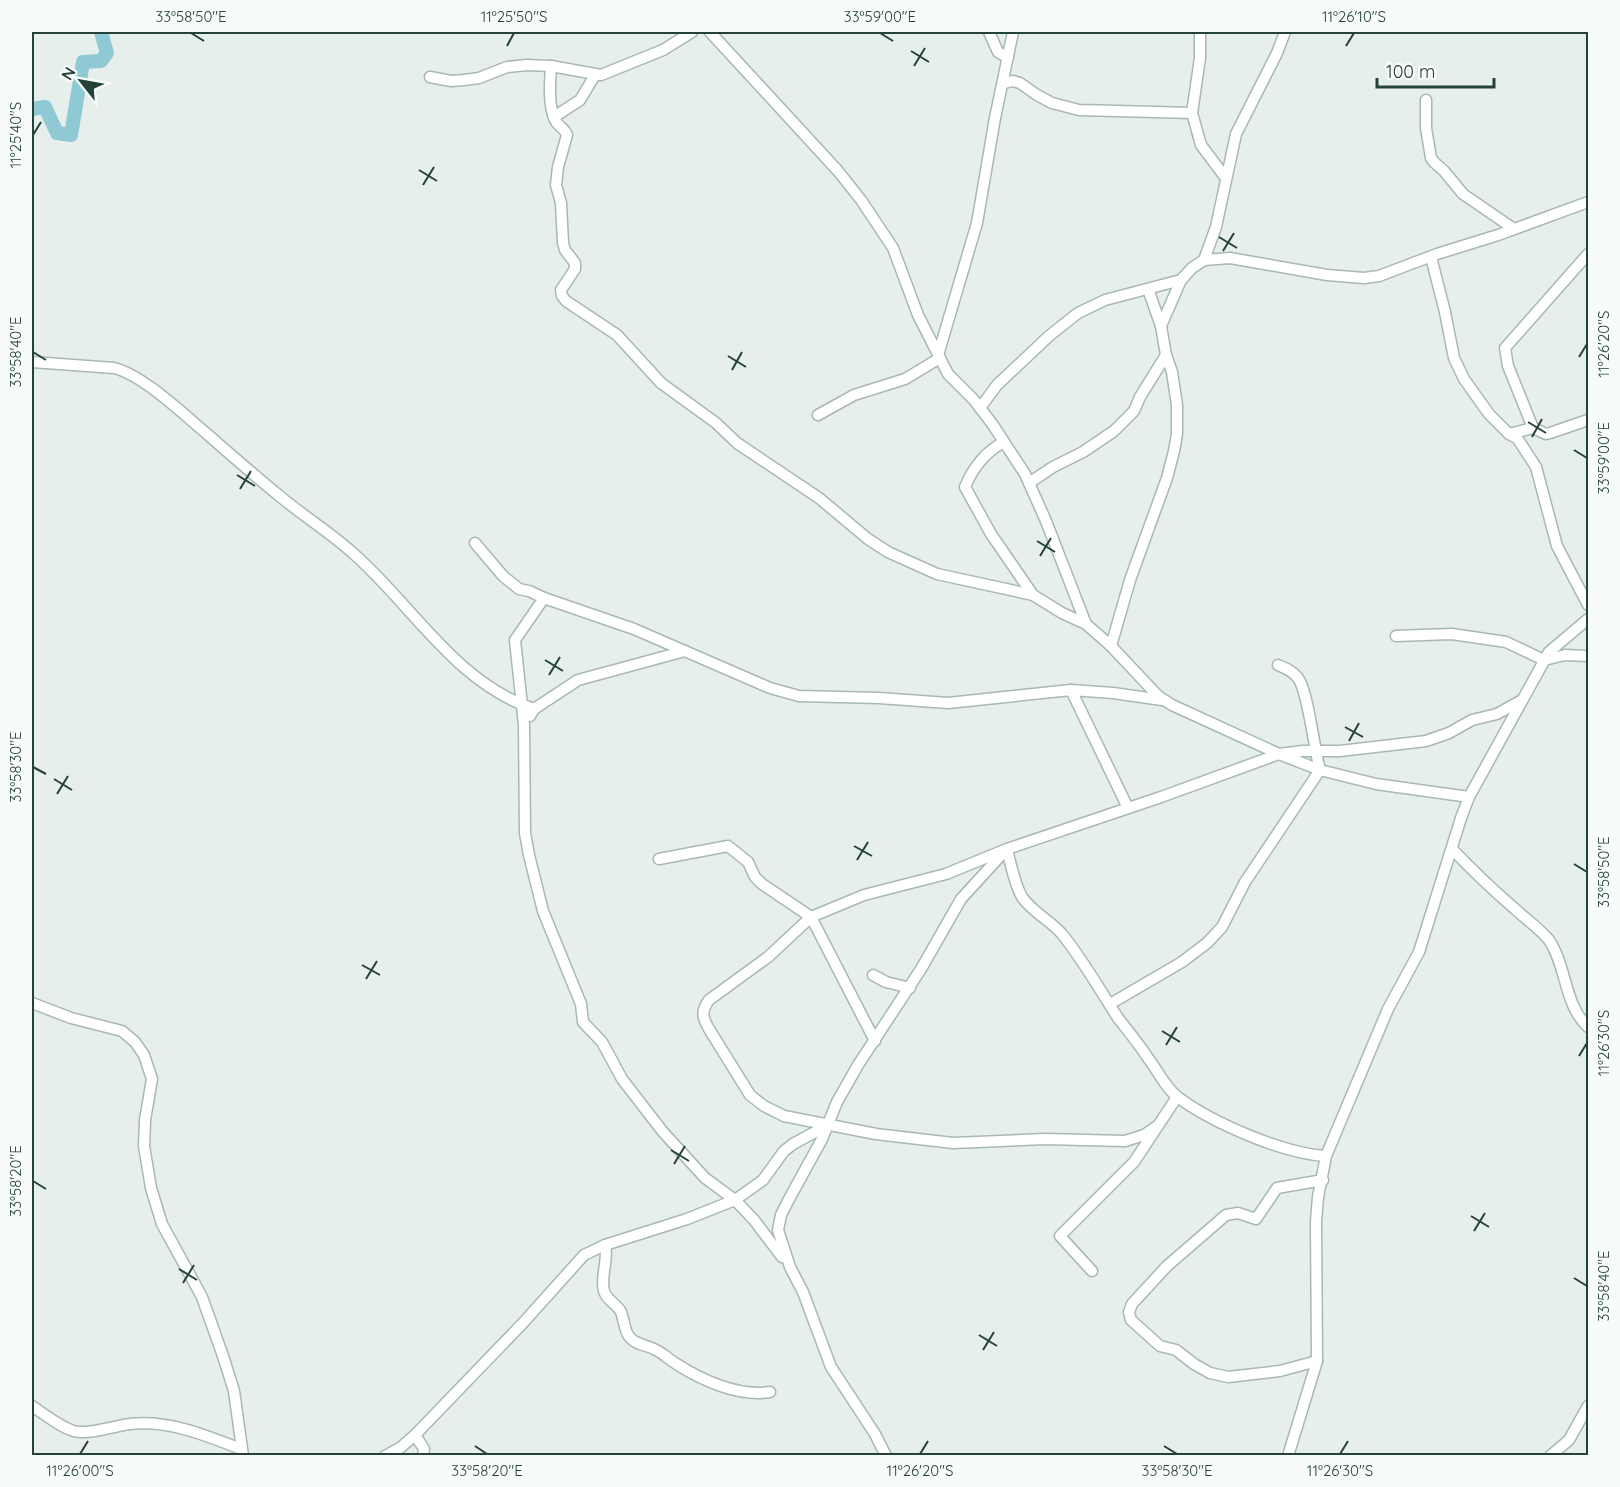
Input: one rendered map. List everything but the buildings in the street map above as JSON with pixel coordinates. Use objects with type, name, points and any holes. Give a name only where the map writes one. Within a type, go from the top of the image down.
[{"type":"street","points":[[430,77],[451,81],[464,80],[478,78],[515,65],[551,66],[595,75],[607,74],[663,51],[692,32]]},
{"type":"street","points":[[710,32],[833,166],[861,200],[895,253],[907,290],[950,378],[980,408],[1029,483],[1046,520],[1086,624]]},
{"type":"street","points":[[989,32],[998,52],[1008,58]]},
{"type":"street","points":[[818,415],[854,395],[905,379],[939,356],[977,223],[1013,32]]},
{"type":"street","points":[[1200,32],[1200,58],[1192,113],[1201,145],[1225,177]]},
{"type":"street","points":[[1204,260],[1216,227],[1225,177],[1240,122],[1268,73],[1285,32]]},
{"type":"street","points":[[551,66],[550,93],[554,117],[565,129],[567,135],[556,185],[561,203],[563,243],[575,263],[575,269],[561,290],[566,302],[617,335],[661,383],[716,423],[737,443],[813,493],[868,539],[888,552],[937,574],[1033,596],[1086,624],[1111,646],[1163,700]]},
{"type":"street","points":[[554,117],[580,100],[595,75]]},
{"type":"street","points":[[1003,84],[1013,81],[1020,82],[1052,103],[1079,110],[1192,113]]},
{"type":"street","points":[[1426,100],[1426,128],[1431,158],[1463,194],[1514,229]]},
{"type":"street","points":[[1161,326],[1181,280],[1192,268],[1204,260],[1230,258],[1327,275],[1364,278],[1379,276],[1588,202]]},
{"type":"street","points":[[1533,428],[1508,366],[1504,348],[1588,254]]},
{"type":"street","points":[[1431,256],[1454,358],[1464,379],[1489,414],[1519,441],[1536,467],[1557,546],[1588,605]]},
{"type":"street","points":[[980,408],[997,385],[1072,318],[1105,300],[1181,280]]},
{"type":"street","points":[[1111,646],[1130,580],[1167,478],[1177,434],[1178,416],[1172,372],[1166,355],[1161,326],[1148,289]]},
{"type":"street","points":[[1029,483],[1114,431],[1134,411],[1166,355]]},
{"type":"street","points":[[32,362],[114,368],[150,388],[177,407],[282,498],[352,552],[464,670],[522,705],[534,709]]},
{"type":"street","points":[[1509,434],[1533,428],[1550,434],[1588,420]]},
{"type":"street","points":[[1004,442],[986,454],[965,487],[991,534],[1033,596]]},
{"type":"street","points":[[475,543],[511,584],[634,630],[770,688],[799,696],[879,698],[948,704],[1071,690],[1163,700],[1279,754],[1320,770],[1383,786],[1469,797]]},
{"type":"street","points":[[544,598],[514,640],[524,725],[525,833],[543,911],[581,1004],[583,1022],[602,1042],[622,1079],[663,1132],[705,1178],[735,1200],[754,1220],[769,1243],[790,1267]]},
{"type":"street","points":[[1288,1455],[1317,1361],[1316,1222],[1326,1156],[1388,1008],[1419,952],[1469,797],[1544,660],[1554,646],[1588,619]]},
{"type":"street","points":[[1395,636],[1452,634],[1506,642],[1544,660],[1565,655],[1588,656]]},
{"type":"street","points":[[524,725],[534,709],[578,680],[685,651]]},
{"type":"street","points":[[1278,665],[1295,674],[1299,679],[1320,770]]},
{"type":"street","points":[[1071,690],[1128,808]]},
{"type":"street","points":[[1157,1126],[1144,1135],[1125,1141],[1046,1139],[953,1143],[887,1136],[784,1116],[764,1106],[750,1095],[703,1019],[703,1008],[709,1000],[768,957],[811,917],[864,895],[946,874],[1007,849],[1279,754],[1340,751],[1426,741],[1449,733],[1472,720],[1497,714],[1522,700]]},
{"type":"street","points":[[1110,1004],[1182,962],[1208,943],[1222,927],[1245,882],[1320,770]]},
{"type":"street","points":[[658,859],[728,846],[748,862],[762,884],[811,917],[875,1041]]},
{"type":"street","points":[[1007,849],[1013,875],[1021,895],[1032,910],[1060,932],[1177,1097],[1212,1118],[1240,1130],[1311,1155],[1326,1156]]},
{"type":"street","points":[[886,1455],[876,1434],[831,1367],[803,1292],[790,1267],[778,1230],[781,1215],[858,1065],[910,988],[961,899],[1007,849]]},
{"type":"street","points":[[1452,849],[1467,866],[1493,887],[1549,941],[1557,954],[1573,1006],[1588,1028]]},
{"type":"street","points":[[873,975],[886,982],[910,988]]},
{"type":"street","points":[[32,1002],[71,1018],[122,1031],[144,1055],[152,1079],[145,1120],[144,1146],[151,1188],[162,1224],[202,1297],[223,1356],[240,1421],[242,1452],[185,1428],[131,1424],[80,1432],[64,1426],[32,1406]]},
{"type":"street","points":[[1092,1271],[1060,1236],[1134,1162],[1177,1097]]},
{"type":"street","points":[[386,1455],[400,1448],[415,1435],[523,1323],[584,1255],[605,1245],[678,1222],[735,1200],[763,1180],[784,1151],[828,1125]]},
{"type":"street","points":[[1317,1361],[1280,1371],[1228,1377],[1210,1373],[1176,1350],[1160,1346],[1131,1320],[1129,1312],[1132,1304],[1167,1266],[1226,1215],[1238,1213],[1256,1218],[1277,1188],[1323,1180]]},
{"type":"street","points":[[605,1245],[607,1254],[603,1281],[604,1292],[620,1311],[624,1326],[635,1341],[658,1350],[693,1373],[731,1389],[746,1393],[770,1392]]},
{"type":"street","points":[[1550,1455],[1569,1440],[1588,1406]]},
{"type":"street","points":[[415,1435],[424,1449],[423,1455]]},
{"type":"waterway","points":[[32,109],[45,107],[57,133],[71,135],[83,62],[101,61],[107,53],[101,32]]}]
